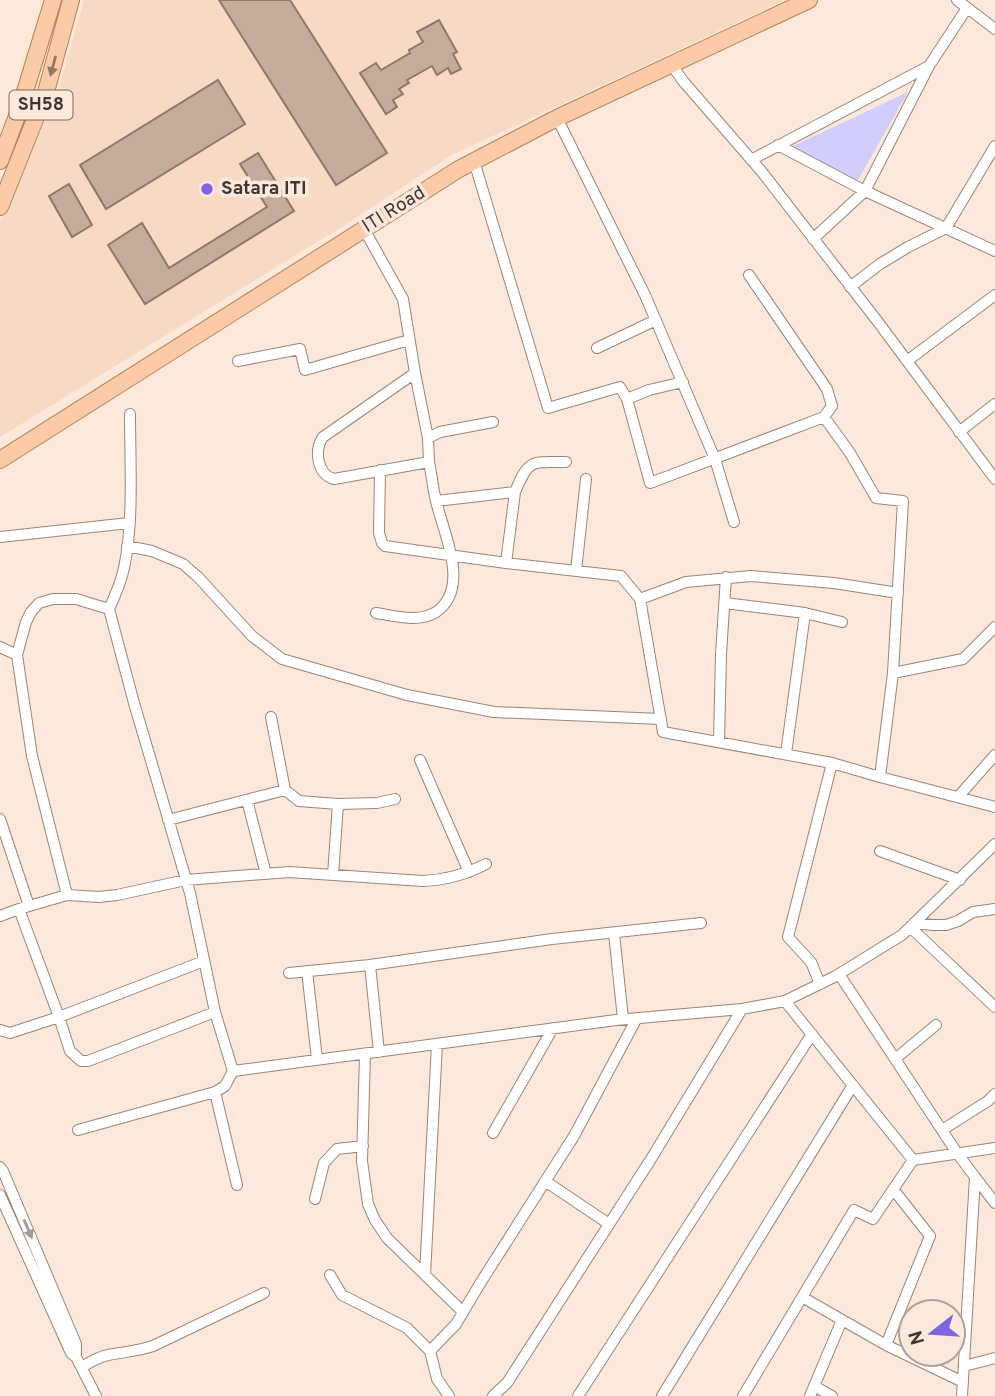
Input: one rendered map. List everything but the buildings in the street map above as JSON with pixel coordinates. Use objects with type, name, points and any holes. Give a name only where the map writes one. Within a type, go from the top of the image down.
[{"type":"main road","name":"SH58","points":[[0,161],[20,108],[53,0]]},
{"type":"main road","name":"SH58","points":[[0,207],[46,92],[71,0]]},
{"type":"main road","name":"ITI Road","points":[[0,460],[459,169],[557,118],[809,0]]},
{"type":"street","points":[[957,0],[995,29]]},
{"type":"street","points":[[813,239],[865,191],[929,66],[967,8]]},
{"type":"street","points":[[671,64],[762,172],[995,479]]},
{"type":"street","points":[[751,160],[929,66]]},
{"type":"street","points":[[557,118],[656,320],[715,458],[734,522]]},
{"type":"street","points":[[778,145],[865,191],[995,251]]},
{"type":"street","points":[[850,287],[898,253],[946,229],[995,146]]},
{"type":"street","points":[[474,162],[548,408],[620,387],[627,399],[650,484],[824,417],[832,406],[827,388],[749,275]]},
{"type":"street","points":[[364,229],[403,299],[428,438],[436,501],[451,555],[453,573],[453,587],[446,602],[435,612],[410,618],[376,613]]},
{"type":"street","points":[[907,361],[995,295]]},
{"type":"street","points":[[597,348],[656,320]]},
{"type":"street","points":[[238,361],[300,349],[305,370],[410,340]]},
{"type":"street","points":[[415,373],[323,437],[319,457],[321,470],[325,476],[334,479],[429,462]]},
{"type":"street","points":[[627,399],[649,390],[682,382]]},
{"type":"street","points":[[959,432],[995,404]]},
{"type":"street","points":[[78,1130],[215,1092],[225,1086],[233,1072],[215,1012],[186,880],[109,609],[125,566],[129,523],[130,414]]},
{"type":"street","points":[[824,417],[850,453],[876,498],[903,501],[893,673],[880,777]]},
{"type":"street","points":[[428,438],[440,432],[493,422]]},
{"type":"street","points":[[506,563],[515,492],[523,472],[537,462],[566,462]]},
{"type":"street","points":[[380,471],[379,533],[385,546],[621,576],[640,599],[663,732],[832,762],[995,807]]},
{"type":"street","points":[[576,571],[586,479]]},
{"type":"street","points":[[436,501],[515,492]]},
{"type":"street","points":[[0,537],[129,523]]},
{"type":"street","points":[[127,546],[152,551],[183,565],[198,577],[252,636],[282,659],[407,695],[494,712],[661,719]]},
{"type":"street","points":[[640,599],[686,582],[751,576],[835,583],[898,593]]},
{"type":"street","points":[[719,742],[726,577]]},
{"type":"street","points":[[67,895],[32,756],[17,655],[26,622],[39,603],[53,599],[76,599],[109,609]]},
{"type":"street","points":[[725,603],[805,613],[842,622]]},
{"type":"street","points":[[786,754],[805,613]]},
{"type":"street","points":[[893,673],[963,659],[995,627]]},
{"type":"street","points":[[0,647],[17,655]]},
{"type":"street","points":[[271,718],[285,790],[299,801],[338,804],[377,803],[395,799]]},
{"type":"street","points":[[958,797],[995,755]]},
{"type":"street","points":[[419,760],[470,872]]},
{"type":"street","points":[[820,984],[811,962],[788,937],[832,762]]},
{"type":"street","points":[[168,821],[285,790]]},
{"type":"street","points":[[247,800],[266,874]]},
{"type":"street","points":[[333,875],[338,804]]},
{"type":"street","points":[[0,819],[24,908],[70,1051],[81,1061],[88,1061],[215,1012]]},
{"type":"street","points":[[233,1072],[553,1028],[743,1009],[785,1001],[839,974],[902,935],[995,844]]},
{"type":"street","points":[[880,851],[960,880]]},
{"type":"street","points":[[0,916],[67,895],[117,895],[186,880],[289,872],[423,881],[451,878],[486,864]]},
{"type":"street","points":[[912,925],[946,925],[973,912],[995,909]]},
{"type":"street","points":[[289,973],[701,923]]},
{"type":"street","points":[[912,925],[995,1007]]},
{"type":"street","points":[[614,933],[623,1019]]},
{"type":"street","points":[[0,1030],[10,1033],[59,1017],[204,961]]},
{"type":"street","points":[[370,965],[379,1052]]},
{"type":"street","points":[[307,971],[317,1059]]},
{"type":"street","points":[[839,974],[957,1153],[995,1203]]},
{"type":"street","points":[[785,1001],[913,1160]]},
{"type":"street","points":[[493,1396],[507,1383],[651,1159],[743,1009]]},
{"type":"street","points":[[430,1351],[456,1324],[574,1136],[637,1018]]},
{"type":"street","points":[[895,1059],[936,1025]]},
{"type":"street","points":[[493,1133],[553,1028]]},
{"type":"street","points":[[578,1396],[812,1034]]},
{"type":"street","points":[[425,1275],[437,1044]]},
{"type":"street","points":[[365,1054],[362,1161],[368,1204],[387,1238],[463,1312]]},
{"type":"street","points":[[662,1396],[853,1085]]},
{"type":"street","points":[[215,1092],[237,1185]]},
{"type":"street","points":[[942,1130],[995,1094]]},
{"type":"street","points":[[315,1199],[324,1163],[337,1149],[363,1146]]},
{"type":"street","points":[[743,1396],[854,1210],[873,1219],[913,1160],[995,1148]]},
{"type":"street","points":[[0,1167],[76,1344],[79,1362]]},
{"type":"street","points":[[967,1314],[975,1177]]},
{"type":"street","points":[[545,1181],[609,1224]]},
{"type":"street","points":[[886,1345],[930,1237],[893,1189]]},
{"type":"street","points":[[0,1195],[71,1353],[79,1362],[96,1396]]},
{"type":"street","points":[[330,1275],[342,1294],[407,1328],[430,1351],[437,1379],[449,1396]]},
{"type":"street","points":[[79,1362],[153,1346],[264,1293]]},
{"type":"street","points":[[802,1297],[886,1345],[963,1382]]},
{"type":"street","points":[[832,1396],[812,1391],[842,1320]]},
{"type":"street","points":[[967,1365],[995,1358]]},
{"type":"street","points":[[962,1396],[964,1368]]},
{"type":"shaded area","name":"Satara ITI","points":[[84,0],[785,0],[450,156],[345,225],[0,437],[0,223],[59,88]]},
{"type":"shaded area","points":[[908,92],[858,180],[791,147]]},
{"type":"place","name":"Satara ITI","points":[[207,189]]}]
